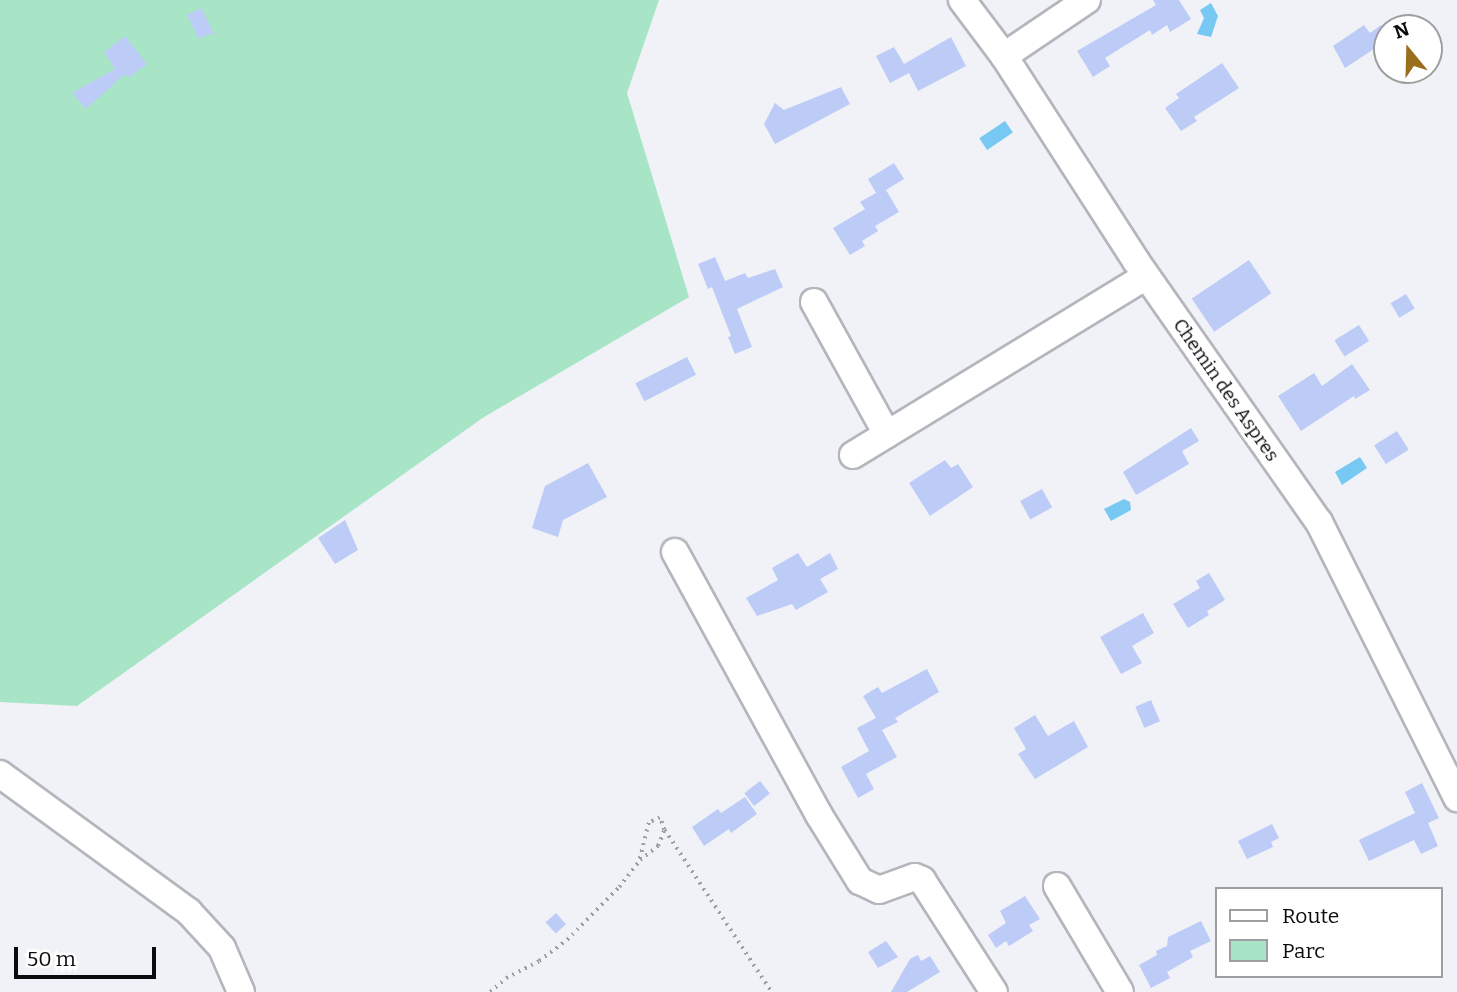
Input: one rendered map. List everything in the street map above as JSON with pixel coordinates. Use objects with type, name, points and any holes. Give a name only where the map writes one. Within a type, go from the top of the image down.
[{"type":"street","name":"Chemin des Aspres","points":[[962,0],[1004,56],[1146,276],[1320,522],[1457,798]]},
{"type":"street","points":[[1004,56],[1087,0]]},
{"type":"street","points":[[853,455],[1146,276]]},
{"type":"street","points":[[814,302],[887,434]]},
{"type":"street","points":[[675,552],[818,814],[860,881],[879,890],[915,877],[922,880],[994,992]]},
{"type":"street","points":[[0,774],[188,911],[222,948],[241,992]]},
{"type":"street","points":[[1058,886],[1120,992]]},
{"type":"path","points":[[640,860],[649,823],[660,818],[664,830],[772,992]]},
{"type":"path","points":[[490,992],[506,978],[539,961],[567,940],[619,887],[640,860],[658,846],[664,830]]},
{"type":"green space","points":[[0,0],[659,0],[627,93],[689,297],[484,417],[77,706],[0,702]]},
{"type":"water","points":[[1211,3],[1218,16],[1211,37],[1197,34],[1204,18],[1200,10]]},
{"type":"water","points":[[1005,121],[1013,133],[987,150],[979,138]]},
{"type":"water","points":[[1360,457],[1367,468],[1342,485],[1335,472]]},
{"type":"water","points":[[1124,499],[1130,502],[1131,510],[1111,521],[1104,509]]},
{"type":"building","points":[[1153,0],[1179,0],[1191,19],[1170,32],[1167,25],[1152,35],[1150,30],[1105,58],[1110,66],[1093,77],[1077,51],[1156,5]]},
{"type":"building","points":[[201,8],[215,36],[209,34],[199,39],[187,15]]},
{"type":"building","points":[[1364,25],[1370,33],[1373,31],[1373,50],[1345,68],[1333,46]]},
{"type":"building","points":[[125,36],[147,64],[128,78],[125,74],[86,109],[72,93],[115,69],[104,52]]},
{"type":"building","points":[[951,37],[966,66],[918,91],[909,73],[890,83],[876,56],[894,47],[904,64]]},
{"type":"building","points":[[1222,63],[1239,88],[1194,117],[1197,121],[1181,131],[1165,108],[1179,98],[1176,94]]},
{"type":"building","points":[[841,87],[850,104],[775,144],[764,124],[775,103],[784,110]]},
{"type":"building","points":[[894,163],[904,179],[886,190],[899,212],[875,226],[878,231],[862,241],[865,246],[850,255],[833,228],[865,209],[860,202],[876,193],[868,179]]},
{"type":"building","points":[[715,257],[725,281],[745,273],[748,278],[775,269],[783,287],[737,309],[752,347],[735,354],[712,287],[708,289],[698,264]]},
{"type":"building","points":[[1249,260],[1271,293],[1214,332],[1192,299]]},
{"type":"building","points":[[1406,294],[1415,309],[1399,318],[1391,303]]},
{"type":"building","points":[[1359,325],[1369,341],[1344,356],[1334,340]]},
{"type":"building","points":[[687,357],[696,375],[644,401],[635,383]]},
{"type":"building","points":[[1352,364],[1370,390],[1355,399],[1354,396],[1301,431],[1278,396],[1314,373],[1322,386]]},
{"type":"building","points":[[1191,428],[1199,441],[1182,451],[1189,464],[1136,495],[1123,472]]},
{"type":"building","points":[[1397,431],[1409,450],[1386,464],[1374,445]]},
{"type":"building","points":[[945,460],[951,468],[958,464],[973,487],[930,516],[909,483]]},
{"type":"building","points":[[588,463],[607,497],[563,520],[558,537],[532,528],[545,486]]},
{"type":"building","points":[[1042,489],[1052,507],[1030,519],[1020,501]]},
{"type":"building","points":[[345,520],[358,550],[335,564],[318,538]]},
{"type":"building","points":[[798,553],[807,567],[830,553],[838,569],[820,579],[828,592],[796,610],[792,604],[757,616],[746,598],[778,580],[772,568]]},
{"type":"building","points":[[1209,573],[1225,600],[1207,611],[1209,615],[1188,628],[1173,604],[1200,588],[1196,581]]},
{"type":"building","points":[[1143,613],[1154,633],[1132,646],[1142,663],[1121,674],[1100,637]]},
{"type":"building","points":[[927,669],[939,692],[895,718],[898,722],[882,730],[897,757],[866,774],[874,789],[858,798],[841,767],[869,751],[857,728],[876,718],[863,696],[878,687],[882,693]]},
{"type":"building","points":[[1151,700],[1160,721],[1144,728],[1135,707]]},
{"type":"building","points":[[1035,715],[1048,736],[1074,721],[1088,747],[1035,779],[1018,754],[1026,749],[1014,728]]},
{"type":"building","points":[[760,781],[770,794],[754,806],[744,793]]},
{"type":"building","points":[[1422,783],[1439,818],[1428,823],[1438,846],[1421,854],[1414,840],[1369,861],[1359,840],[1415,813],[1405,792]]},
{"type":"building","points":[[745,797],[757,814],[731,833],[729,829],[704,846],[692,827],[718,809],[721,813]]},
{"type":"building","points":[[1272,824],[1279,838],[1271,842],[1273,847],[1247,859],[1238,841]]},
{"type":"building","points":[[1025,896],[1040,919],[1029,925],[1033,931],[1009,946],[1006,941],[996,948],[988,935],[1006,923],[1000,911]]},
{"type":"building","points":[[556,913],[566,924],[556,934],[546,922]]},
{"type":"building","points":[[1201,921],[1211,941],[1190,951],[1193,957],[1167,972],[1170,978],[1151,988],[1139,965],[1167,946],[1168,937]]},
{"type":"building","points":[[886,941],[898,957],[878,968],[868,952]]},
{"type":"building","points":[[918,955],[921,961],[930,956],[940,972],[907,992],[891,992],[910,959]]}]
